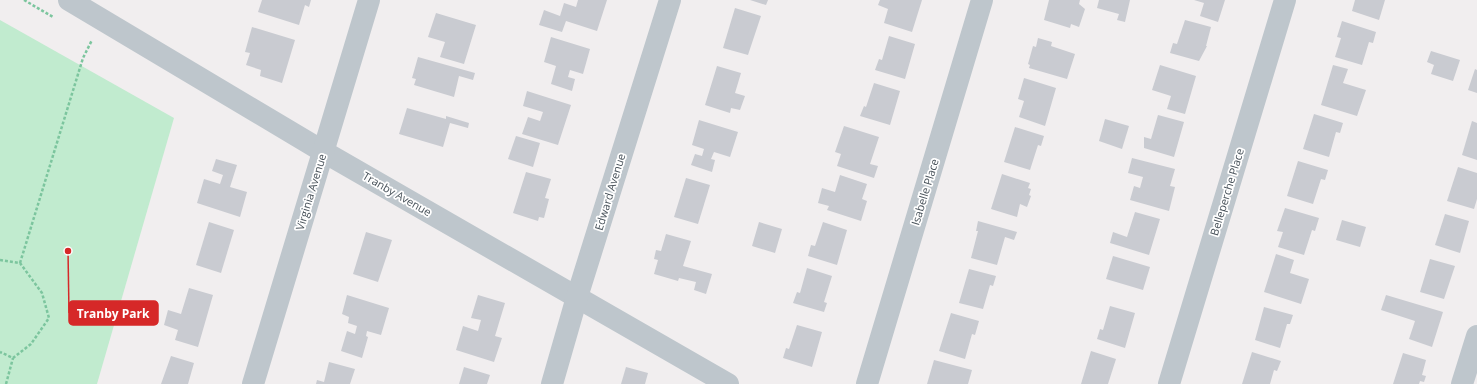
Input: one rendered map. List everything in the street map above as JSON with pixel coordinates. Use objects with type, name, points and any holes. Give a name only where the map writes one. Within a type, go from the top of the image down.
[{"type":"street","name":"Tranby Avenue","points":[[69,0],[324,152],[728,384]]},
{"type":"street","name":"Virginia Avenue","points":[[253,384],[369,0]]},
{"type":"street","name":"Edward Avenue","points":[[552,384],[577,297],[670,0]]},
{"type":"street","name":"Isabelle Place","points":[[867,384],[982,0]]},
{"type":"street","name":"Belleperche Place","points":[[1169,384],[1285,0]]},
{"type":"street","points":[[1462,384],[1477,336]]},
{"type":"path","points":[[20,263],[83,58],[92,40]]},
{"type":"path","points":[[0,260],[20,263],[42,293],[49,318],[31,344],[13,358],[6,384]]},
{"type":"path","points":[[0,352],[13,358]]},
{"type":"green space","points":[[0,20],[174,118],[97,384],[0,384]]},
{"type":"building","points":[[262,0],[311,0],[309,7],[305,5],[299,25],[258,12]]},
{"type":"building","points":[[578,0],[607,0],[597,31],[566,21],[562,32],[539,25],[544,10],[560,16],[564,3],[576,7]]},
{"type":"building","points":[[750,0],[768,0],[766,5]]},
{"type":"building","points":[[880,0],[922,0],[912,32],[884,23],[888,9],[878,5]]},
{"type":"building","points":[[1049,0],[1080,0],[1079,4],[1085,9],[1079,27],[1071,24],[1070,28],[1044,20]]},
{"type":"building","points":[[1099,0],[1130,0],[1125,22],[1117,20],[1119,14],[1097,8]]},
{"type":"building","points":[[1194,0],[1225,0],[1218,22],[1200,16],[1204,3]]},
{"type":"building","points":[[1355,0],[1385,0],[1379,20],[1352,11]]},
{"type":"building","points":[[735,8],[761,16],[748,55],[723,48]]},
{"type":"building","points":[[436,13],[476,25],[464,64],[440,57],[445,42],[428,37]]},
{"type":"building","points":[[1185,20],[1211,27],[1207,46],[1199,61],[1170,53],[1173,43],[1177,44]]},
{"type":"building","points":[[1342,21],[1376,32],[1373,43],[1369,42],[1362,65],[1335,57],[1341,38],[1337,37]]},
{"type":"building","points":[[252,27],[295,40],[282,83],[260,76],[261,70],[246,65],[250,53],[245,52]]},
{"type":"building","points":[[889,36],[915,44],[905,79],[875,70],[879,59],[882,60]]},
{"type":"building","points":[[551,37],[590,49],[583,74],[570,70],[568,77],[575,79],[572,91],[551,84],[556,66],[544,62]]},
{"type":"building","points":[[1038,38],[1052,42],[1051,46],[1075,54],[1067,79],[1029,68],[1030,65],[1028,64],[1033,46],[1036,47]]},
{"type":"building","points":[[1431,51],[1460,60],[1453,81],[1431,74],[1434,65],[1427,62]]},
{"type":"building","points":[[418,57],[475,73],[473,80],[459,76],[454,97],[414,85],[416,79],[412,78]]},
{"type":"building","points":[[1160,65],[1196,76],[1185,114],[1167,109],[1171,96],[1152,90]]},
{"type":"building","points":[[1333,65],[1348,69],[1343,83],[1366,90],[1357,116],[1321,105]]},
{"type":"building","points":[[717,66],[741,73],[735,93],[745,96],[740,110],[731,108],[730,113],[705,105]]},
{"type":"building","points":[[1475,69],[1477,70],[1477,93],[1468,90]]},
{"type":"building","points":[[1024,78],[1056,88],[1045,126],[1019,117],[1024,101],[1018,99]]},
{"type":"building","points":[[874,83],[900,91],[890,125],[860,116],[864,106],[866,107]]},
{"type":"building","points":[[527,91],[571,105],[558,145],[522,134],[528,117],[540,121],[543,112],[523,106]]},
{"type":"building","points":[[407,108],[446,119],[446,116],[469,123],[468,128],[450,123],[443,147],[399,134]]},
{"type":"building","points":[[1314,114],[1343,123],[1340,133],[1336,132],[1329,157],[1303,149]]},
{"type":"building","points":[[1158,115],[1184,122],[1174,157],[1144,148],[1144,137],[1151,139]]},
{"type":"building","points":[[1105,119],[1129,126],[1122,149],[1099,141]]},
{"type":"building","points":[[699,120],[738,132],[730,157],[714,152],[711,159],[715,160],[712,172],[691,165],[695,154],[702,156],[704,149],[692,145]]},
{"type":"building","points":[[1472,121],[1477,123],[1477,160],[1462,155]]},
{"type":"building","points":[[844,126],[879,137],[870,164],[878,166],[874,178],[837,166],[841,154],[835,152]]},
{"type":"building","points":[[1015,127],[1044,136],[1041,146],[1038,145],[1030,170],[1004,162]]},
{"type":"building","points":[[516,136],[540,143],[533,167],[508,159]]},
{"type":"building","points":[[1132,158],[1175,169],[1170,186],[1175,187],[1169,211],[1130,200],[1134,186],[1140,188],[1143,177],[1128,173]]},
{"type":"building","points":[[216,159],[237,165],[230,187],[247,192],[240,217],[197,203],[204,179],[220,184],[223,175],[212,171]]},
{"type":"building","points":[[1298,161],[1328,170],[1325,180],[1321,179],[1313,204],[1287,196]]},
{"type":"building","points":[[1458,167],[1477,173],[1477,199],[1474,209],[1447,201]]},
{"type":"building","points":[[526,172],[551,179],[545,198],[549,199],[544,218],[539,217],[538,221],[513,213]]},
{"type":"building","points":[[1002,174],[1030,183],[1028,188],[1031,189],[1029,195],[1031,196],[1027,207],[1020,204],[1017,217],[991,209]]},
{"type":"building","points":[[840,175],[867,184],[862,199],[867,201],[861,221],[827,210],[829,206],[818,203],[822,188],[835,192]]},
{"type":"building","points":[[686,178],[710,185],[698,224],[674,217]]},
{"type":"building","points":[[1285,208],[1319,218],[1315,231],[1312,230],[1304,255],[1278,247],[1283,232],[1277,231]]},
{"type":"building","points":[[1135,212],[1160,219],[1149,255],[1110,243],[1113,232],[1127,237]]},
{"type":"building","points":[[1445,214],[1469,221],[1460,253],[1435,245]]},
{"type":"building","points":[[1342,220],[1366,227],[1360,247],[1336,240]]},
{"type":"building","points":[[978,221],[1017,232],[1014,240],[1005,237],[997,265],[971,258],[978,231],[976,231]]},
{"type":"building","points":[[209,222],[234,230],[221,273],[196,265]]},
{"type":"building","points":[[759,222],[782,229],[775,253],[752,246]]},
{"type":"building","points":[[823,222],[847,230],[837,265],[808,256],[811,245],[815,246]]},
{"type":"building","points":[[366,232],[392,240],[378,282],[353,274]]},
{"type":"building","points":[[666,234],[691,241],[683,266],[712,274],[706,294],[694,290],[696,282],[679,278],[678,281],[654,274],[658,260],[654,259],[656,250],[661,251]]},
{"type":"building","points":[[1276,254],[1294,260],[1290,273],[1309,279],[1301,304],[1264,292]]},
{"type":"building","points":[[1113,256],[1150,267],[1143,290],[1106,279]]},
{"type":"building","points":[[1430,259],[1455,266],[1444,299],[1420,292]]},
{"type":"building","points":[[807,268],[832,276],[824,302],[827,303],[824,312],[793,303],[797,292],[800,293]]},
{"type":"building","points":[[969,269],[996,276],[993,286],[990,285],[983,309],[959,303]]},
{"type":"building","points":[[189,288],[213,295],[198,347],[175,340],[178,330],[164,325],[168,310],[181,314]]},
{"type":"building","points":[[347,295],[389,308],[381,335],[367,331],[366,336],[368,337],[362,358],[341,351],[347,331],[355,334],[357,326],[348,323],[349,317],[342,314]]},
{"type":"building","points":[[478,295],[505,303],[495,336],[502,338],[494,362],[456,350],[463,326],[478,331],[481,320],[471,318]]},
{"type":"building","points":[[1386,295],[1443,312],[1432,347],[1409,339],[1415,321],[1381,310]]},
{"type":"building","points":[[1110,306],[1135,313],[1125,348],[1097,339],[1100,329],[1103,330]]},
{"type":"building","points":[[1264,307],[1293,315],[1290,324],[1287,324],[1280,348],[1255,340]]},
{"type":"building","points":[[951,313],[979,321],[975,335],[972,334],[965,359],[939,351]]},
{"type":"building","points":[[797,325],[822,332],[812,367],[783,358],[786,348],[789,349]]},
{"type":"building","points":[[1091,351],[1116,359],[1108,384],[1081,384]]},
{"type":"building","points":[[1252,352],[1281,361],[1277,371],[1274,370],[1270,384],[1242,384]]},
{"type":"building","points":[[1403,353],[1426,360],[1422,375],[1426,376],[1424,382],[1420,381],[1419,384],[1393,384]]},
{"type":"building","points":[[171,356],[194,363],[188,384],[161,384]]},
{"type":"building","points":[[934,360],[972,370],[968,384],[927,384]]},
{"type":"building","points":[[329,362],[355,369],[350,384],[316,384],[317,380],[324,382]]},
{"type":"building","points":[[464,367],[490,375],[487,384],[459,384]]},
{"type":"building","points":[[626,367],[648,373],[645,384],[621,384]]},
{"type":"place","name":"Tranby Park","points":[[68,251]]}]
